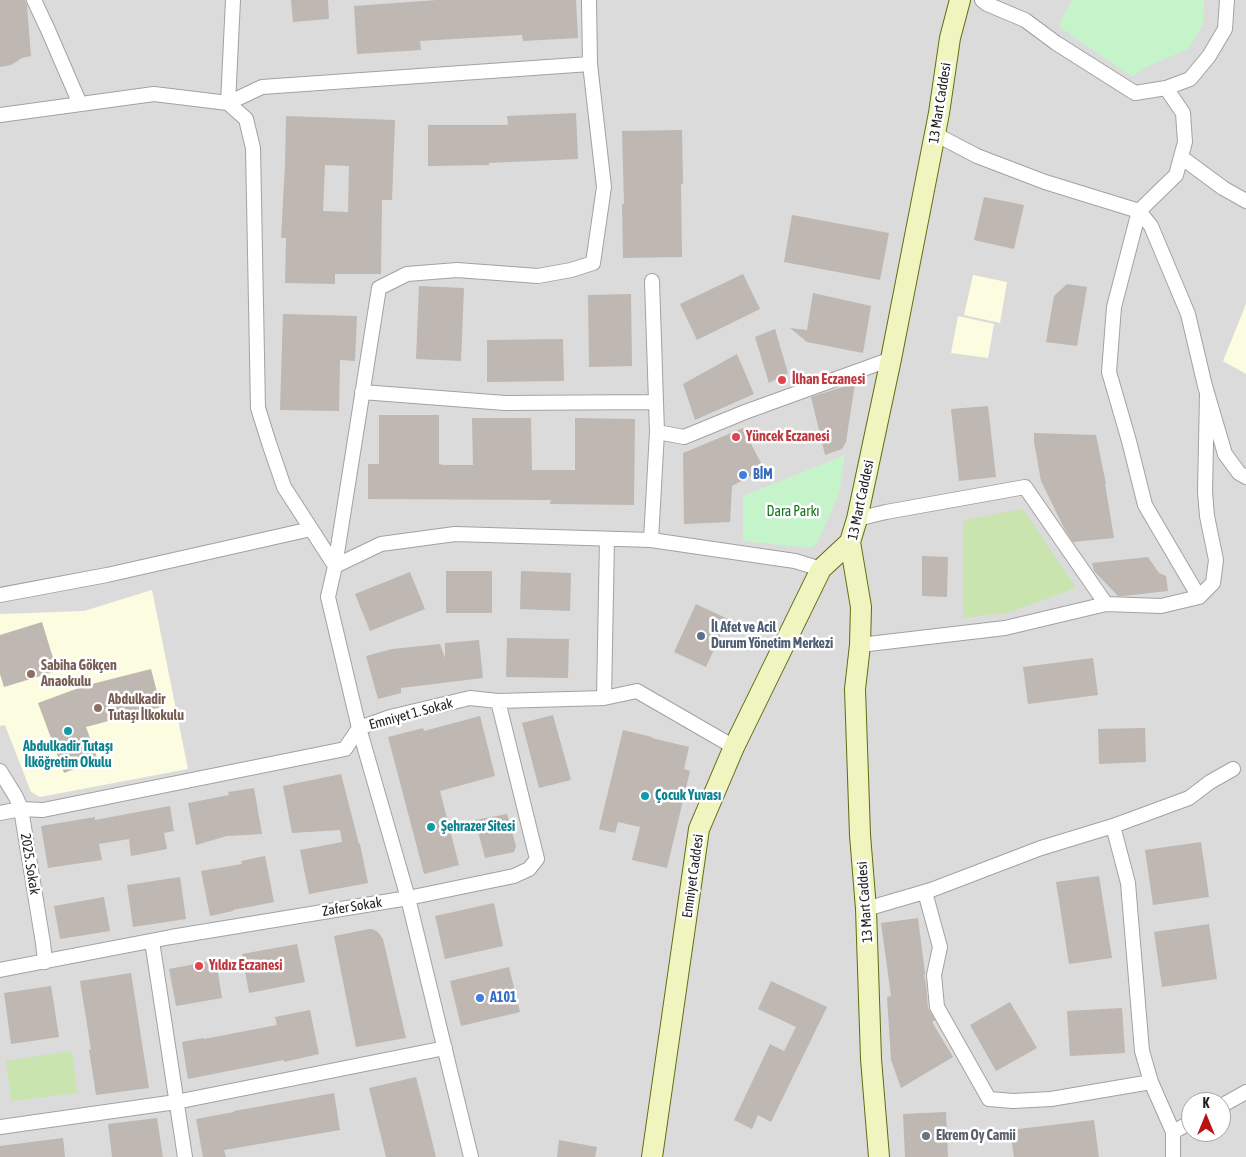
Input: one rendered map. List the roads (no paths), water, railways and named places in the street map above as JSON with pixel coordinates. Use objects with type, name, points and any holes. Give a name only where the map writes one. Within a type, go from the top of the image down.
[{"type":"street","points":[[34,0],[80,104]]},
{"type":"street","points":[[233,0],[228,103],[246,120],[253,148],[258,408],[284,486],[335,566]]},
{"type":"street","points":[[470,1157],[408,898],[359,728],[328,597],[335,566],[379,288],[407,274],[457,270],[538,276],[571,270],[593,263],[604,187],[590,64],[589,0]]},
{"type":"street","name":"13 Mart Caddesi","points":[[879,1157],[871,1059],[855,689],[860,645],[861,607],[850,542],[857,519],[891,359],[939,113],[950,38],[960,0]]},
{"type":"street","points":[[982,0],[987,4],[1025,20],[1056,43],[1135,93],[1166,88],[1190,79],[1209,56],[1225,29],[1227,0]]},
{"type":"street","points":[[0,115],[154,94],[228,103],[262,87],[590,64]]},
{"type":"street","points":[[1166,88],[1183,113],[1185,142],[1176,175],[1139,212],[1114,307],[1109,372],[1145,505],[1199,597]]},
{"type":"street","points":[[935,134],[977,156],[1046,182],[1139,212],[1151,226],[1188,314],[1207,394],[1225,454],[1238,473],[1246,477]]},
{"type":"street","points":[[1181,157],[1223,188],[1246,201]]},
{"type":"street","points":[[651,540],[657,432],[652,282]]},
{"type":"street","points":[[657,432],[684,437],[745,412],[891,359]]},
{"type":"street","points":[[362,392],[505,403],[656,402]]},
{"type":"street","points":[[860,645],[1005,628],[1106,604],[1161,606],[1199,597],[1212,583],[1216,560],[1207,516],[1205,492],[1207,394]]},
{"type":"street","points":[[857,519],[895,510],[1025,487],[1106,604]]},
{"type":"street","points":[[0,595],[107,575],[311,529]]},
{"type":"street","points":[[335,566],[381,544],[455,534],[651,540],[794,561],[821,569]]},
{"type":"street","points":[[604,698],[607,539]]},
{"type":"street","name":"Emniyet Caddesi","points":[[652,1157],[699,829],[734,747],[821,569],[850,542]]},
{"type":"street","name":"Emniyet 1. Sokak","points":[[0,812],[21,809],[43,810],[345,749],[359,728],[390,717],[470,698],[498,701],[604,698],[637,691],[734,747]]},
{"type":"street","name":"Zafer Sokak","points":[[0,970],[152,941],[408,898],[514,876],[529,870],[537,859],[498,701]]},
{"type":"street","points":[[866,909],[925,892],[1041,848],[1113,826],[1189,798],[1210,782],[1233,769]]},
{"type":"street","name":"2025. Sokak","points":[[0,771],[21,809],[45,962]]},
{"type":"street","points":[[1113,826],[1128,883],[1142,1051],[1151,1082],[1173,1132],[1173,1157]]},
{"type":"street","points":[[925,892],[940,946],[934,975],[937,1007],[989,1098],[1013,1101],[1051,1098],[1151,1082]]},
{"type":"street","points":[[152,941],[185,1157]]},
{"type":"street","points":[[0,1127],[176,1102],[445,1048]]},
{"type":"street","points":[[1231,1100],[1246,1092]]},
{"type":"street","points":[[1173,1132],[1181,1128]]},
{"type":"place","name":"İlhan Eczanesi","points":[[782,380]]},
{"type":"place","name":"Yüncek Eczanesi","points":[[736,437]]},
{"type":"place","name":"BİM","points":[[743,475]]},
{"type":"place","name":"İl Afet ve Acil Durum Yönetim Merkezi","points":[[701,636]]},
{"type":"place","name":"Sabiha Gökçen Anaokulu","points":[[31,674]]},
{"type":"place","name":"Abdulkadir Tutaşı İlkokulu","points":[[98,708]]},
{"type":"place","name":"Abdulkadir Tutaşı İlköğretim Okulu","points":[[68,731]]},
{"type":"place","name":"Çocuk Yuvası","points":[[645,796]]},
{"type":"place","name":"Şehrazer Sitesi","points":[[431,827]]},
{"type":"place","name":"Yıldız Eczanesi","points":[[199,966]]},
{"type":"place","name":"A101","points":[[480,998]]},
{"type":"place","name":"Ekrem Oy Camii","points":[[926,1136]]},
{"type":"park label","name":"Dara Parkı","points":[[793,512]]}]
